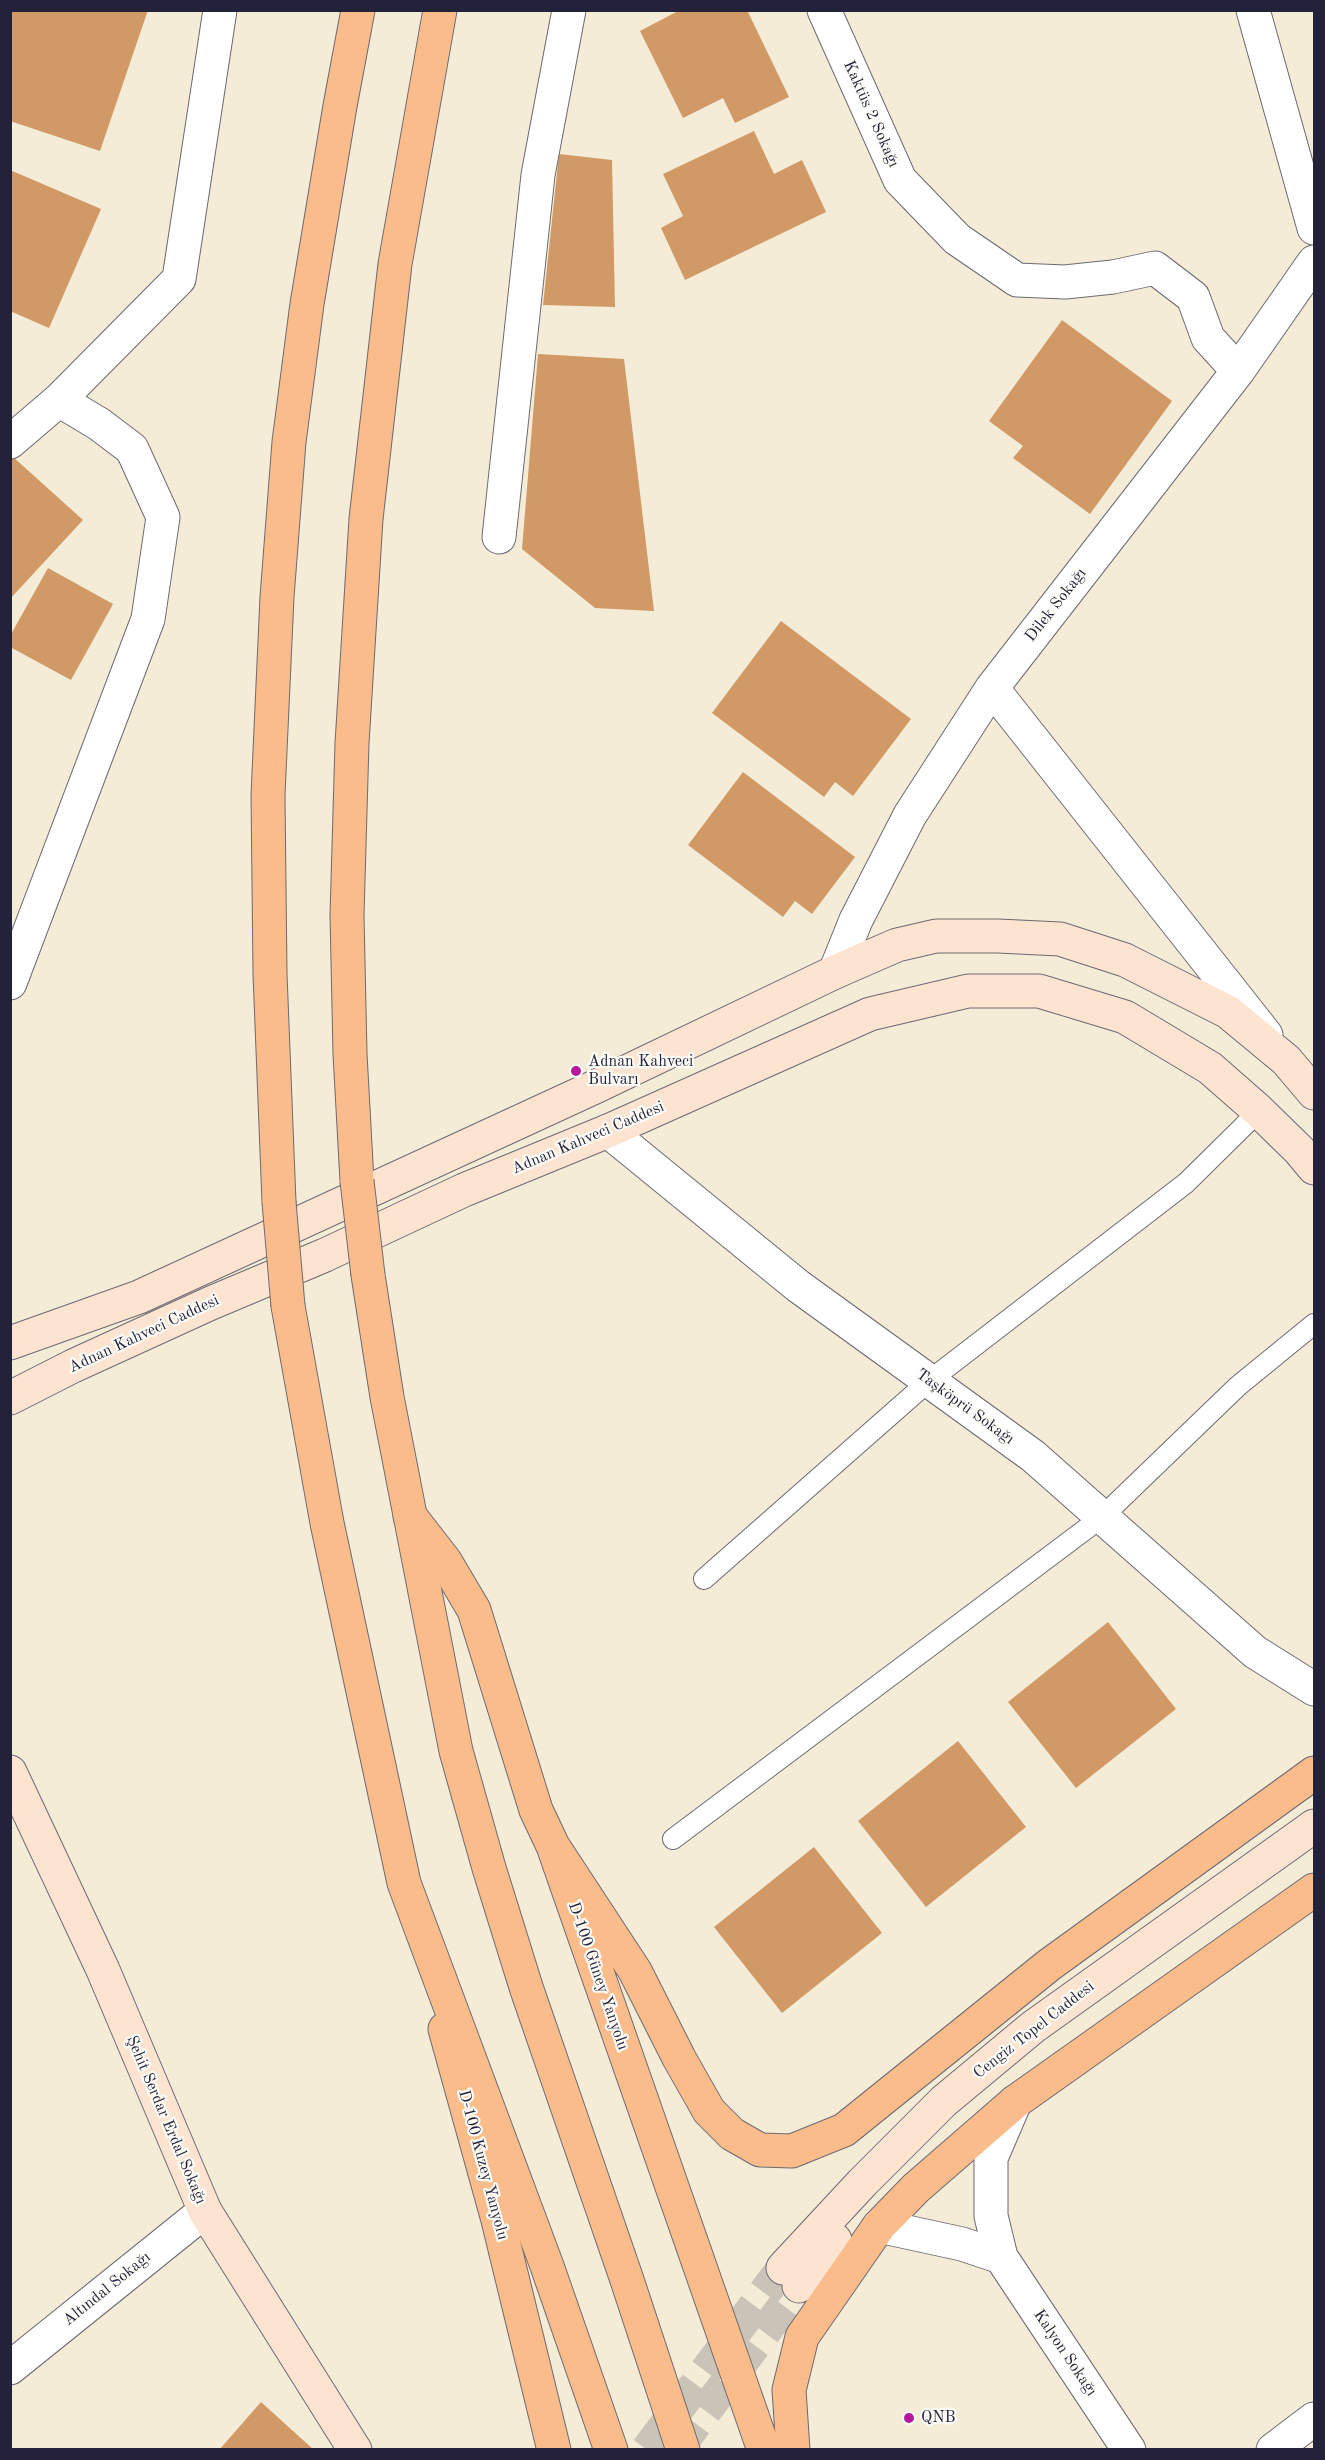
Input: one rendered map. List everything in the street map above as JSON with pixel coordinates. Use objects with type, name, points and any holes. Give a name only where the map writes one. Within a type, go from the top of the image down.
[{"type":"main road","points":[[358,10],[306,315],[289,442],[277,597],[268,795],[270,974],[279,1202],[288,1306],[327,1523],[404,1883],[547,2266],[610,2450]]},
{"type":"main road","points":[[440,10],[395,264],[366,519],[352,743],[347,915],[350,1054],[357,1181],[368,1275],[387,1397],[456,1750],[526,1987],[683,2450]]},
{"type":"main road","points":[[10,1343],[139,1297],[597,1086],[835,972],[897,945],[936,936],[1060,939],[1125,960],[1228,1012],[1286,1060],[1314,1093]]},
{"type":"main road","name":"Adnan Kahveci Caddesi","points":[[10,1398],[72,1366],[211,1303],[325,1255],[464,1190],[608,1131],[870,1014],[968,991],[1039,991],[1125,1017],[1210,1068],[1259,1111],[1314,1168]]},
{"type":"main road","name":"D-100 Güney Yanyolu","points":[[410,1516],[445,1561],[474,1610],[536,1810],[553,1846],[764,2450]]},
{"type":"main road","name":"Şehit Serdar Erdal Sokağı","points":[[10,1773],[103,1970],[205,2211],[355,2450]]},
{"type":"main road","points":[[553,1846],[635,1971],[709,2111],[732,2134],[760,2150],[792,2151],[844,2130],[1049,1965],[1314,1773]]},
{"type":"main road","name":"Cengiz Topel Caddesi","points":[[1314,1826],[1033,2027],[944,2101],[862,2183],[791,2277],[841,2232],[907,2164],[996,2080],[1314,1848]]},
{"type":"main road","name":"D-100 Kuzey Yanyolu","points":[[404,1883],[498,2220],[554,2450]]},
{"type":"main road","points":[[793,2450],[789,2390],[802,2337],[879,2226],[916,2188],[1015,2102],[1314,1890]]},
{"type":"street","points":[[10,442],[59,400],[179,279],[220,10]]},
{"type":"street","points":[[499,537],[538,175],[569,10]]},
{"type":"street","name":"Kaktüs 2 Sokağı","points":[[824,10],[900,180],[957,239],[1017,280],[1065,282],[1113,277],[1155,268],[1193,297],[1208,338],[1238,371]]},
{"type":"street","points":[[1253,10],[1314,228]]},
{"type":"street","name":"Dilek Sokağı","points":[[835,972],[856,920],[910,815],[992,688],[1238,371],[1314,262]]},
{"type":"street","points":[[10,983],[148,619],[164,517],[132,449],[99,424],[59,400]]},
{"type":"street","points":[[992,688],[1286,1060]]},
{"type":"street","name":"Taşköprü Sokağı","points":[[608,1131],[798,1286],[1033,1456],[1255,1652],[1314,1689]]},
{"type":"street","name":"Kalyon Sokağı","points":[[1015,2102],[991,2158],[991,2216],[1001,2257],[1129,2450]]},
{"type":"street","name":"Altındal Sokağı","points":[[10,2368],[205,2211]]},
{"type":"street","points":[[879,2226],[962,2244],[1001,2257]]},
{"type":"street","points":[[1273,2450],[1314,2419]]},
{"type":"lane","points":[[704,1579],[929,1381],[1186,1183],[1259,1111]]},
{"type":"lane","points":[[673,1839],[1102,1517],[1238,1386],[1314,1324]]},
{"type":"building","points":[[10,10],[148,10],[100,151],[10,121]]},
{"type":"building","points":[[680,10],[747,10],[789,97],[735,123],[723,98],[683,118],[640,31]]},
{"type":"building","points":[[754,131],[774,174],[802,160],[826,212],[685,280],[661,228],[683,216],[663,174]]},
{"type":"building","points":[[559,154],[612,160],[615,307],[543,305]]},
{"type":"building","points":[[10,170],[101,209],[49,328],[10,311]]},
{"type":"building","points":[[1062,320],[1172,401],[1090,514],[1013,458],[1023,446],[989,421]]},
{"type":"building","points":[[538,354],[624,359],[654,611],[595,608],[522,549]]},
{"type":"building","points":[[12,456],[83,520],[10,599],[10,457]]},
{"type":"building","points":[[48,568],[113,604],[71,680],[10,647],[10,636]]},
{"type":"building","points":[[781,621],[911,719],[853,796],[835,782],[824,797],[712,713]]},
{"type":"building","points":[[743,772],[855,857],[812,914],[795,901],[783,917],[688,845]]},
{"type":"building","points":[[1108,1622],[1176,1709],[1076,1788],[1008,1702]]},
{"type":"building","points":[[958,1741],[1026,1827],[926,1907],[858,1821]]},
{"type":"building","points":[[814,1847],[882,1933],[782,2013],[714,1927]]},
{"type":"building","points":[[261,2402],[314,2450],[219,2450]]},
{"type":"tunnel","points":[[647,2450],[783,2268]]},
{"type":"tunnel","points":[[676,2450],[799,2286]]},
{"type":"place","name":"Adnan Kahveci Bulvarı","points":[[576,1071]]},
{"type":"place","name":"QNB","points":[[909,2418]]}]
